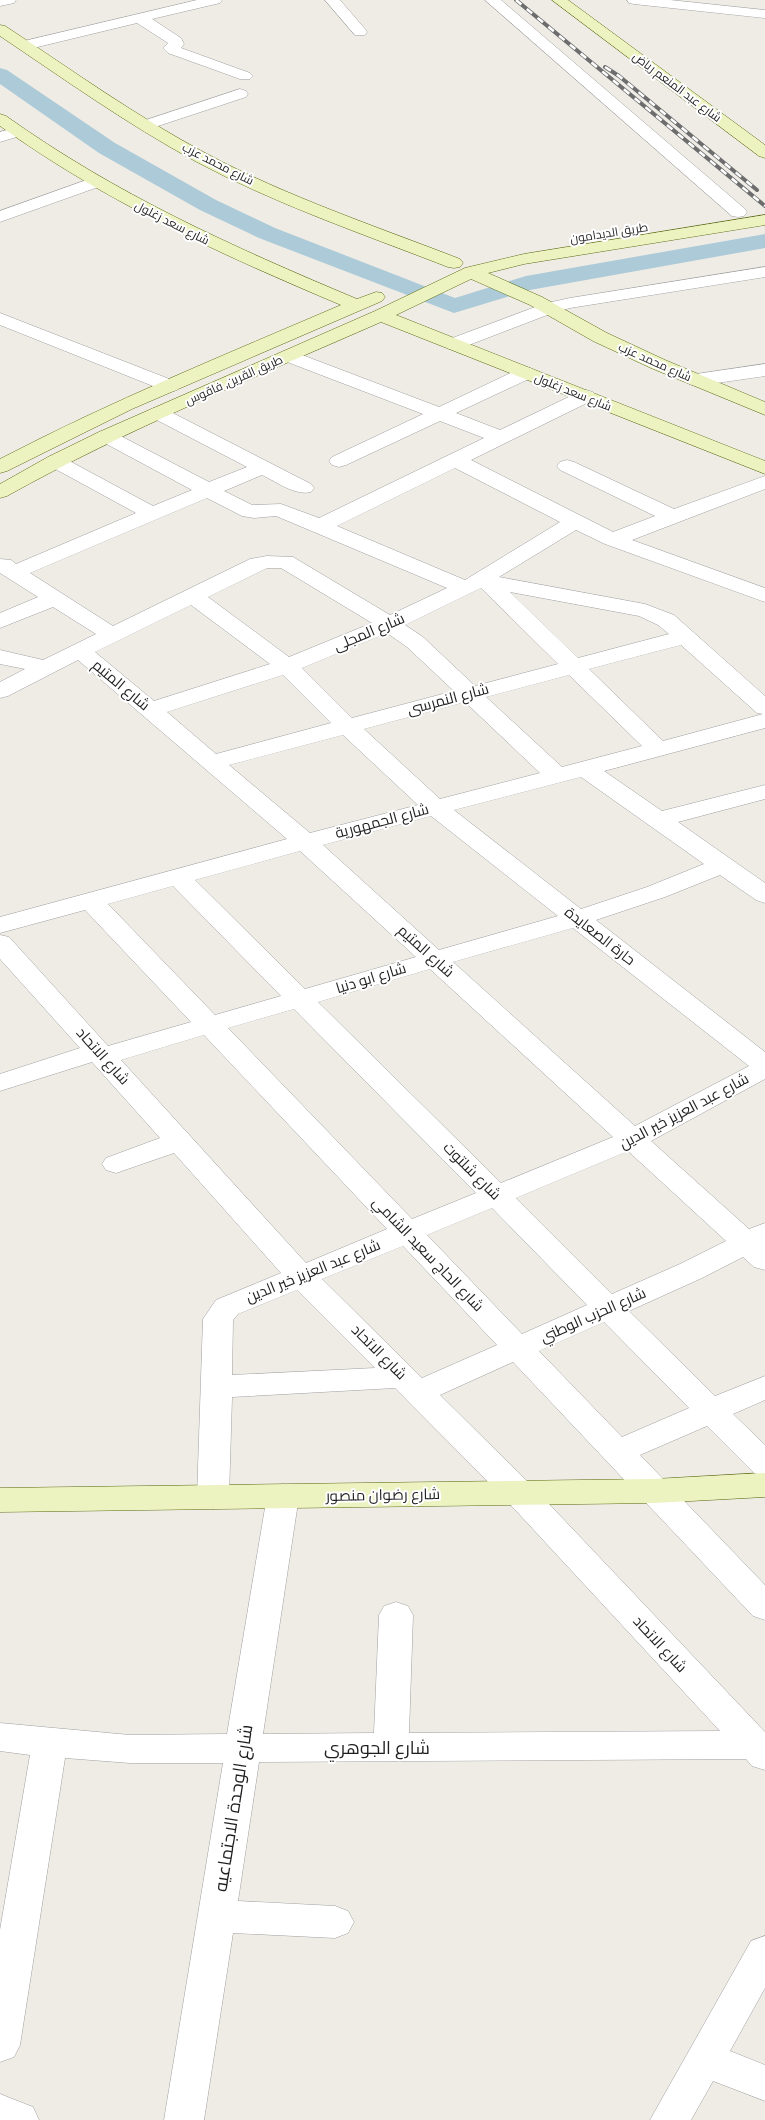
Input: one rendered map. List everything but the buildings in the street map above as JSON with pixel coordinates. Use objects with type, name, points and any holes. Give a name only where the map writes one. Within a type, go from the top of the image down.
[{"type":"main road","name":"شارع عبد المنعم رياض","points":[[559,0],[765,153]]},
{"type":"main road","points":[[584,0],[589,12],[588,20]]},
{"type":"main road","name":"شارع محمد عزب","points":[[0,29],[146,125],[201,157],[268,189],[461,271],[488,279],[600,336],[765,409]]},
{"type":"main road","name":"شارع سعد زغلول","points":[[0,119],[95,182],[187,231],[356,305]]},
{"type":"main road","name":"طريق الديدامون","points":[[461,271],[765,207]]},
{"type":"main road","name":"طريق الديدامون","points":[[621,237],[765,220]]},
{"type":"main road","name":"طريق القرين, فاقوس","points":[[0,492],[55,461],[106,436],[381,315],[396,293],[433,272],[461,271]]},
{"type":"main road","name":"طريق القرين, فاقوس","points":[[0,468],[81,426],[356,305],[461,271]]},
{"type":"main road","name":"شارع سعد زغلول","points":[[381,315],[765,468]]},
{"type":"main road","name":"شارع رضوان منصور","points":[[0,1500],[654,1491],[765,1485]]},
{"type":"street","points":[[0,2],[9,0]]},
{"type":"street","points":[[24,45],[215,0]]},
{"type":"street","points":[[332,0],[360,32]]},
{"type":"street","points":[[492,0],[738,212]]},
{"type":"street","points":[[634,0],[763,14]]},
{"type":"street","points":[[690,0],[763,14]]},
{"type":"street","points":[[139,18],[176,41],[176,44],[171,48],[173,50],[245,76]]},
{"type":"street","points":[[146,125],[240,94]]},
{"type":"street","points":[[0,137],[17,132]]},
{"type":"street","points":[[0,217],[95,182]]},
{"type":"street","points":[[454,344],[542,305],[765,272]]},
{"type":"street","points":[[4,325],[170,386]]},
{"type":"street","points":[[289,356],[502,438]]},
{"type":"street","points":[[696,380],[765,370]]},
{"type":"street","points":[[339,461],[526,373]]},
{"type":"street","points":[[320,526],[586,396]]},
{"type":"street","points":[[158,413],[304,488]]},
{"type":"street","points":[[106,436],[250,512],[278,509],[478,583],[645,610],[666,620],[765,708]]},
{"type":"street","points":[[456,460],[612,540],[765,595]]},
{"type":"street","points":[[55,461],[153,514]]},
{"type":"street","points":[[567,466],[673,517]]},
{"type":"street","points":[[7,567],[153,514],[263,467]]},
{"type":"street","points":[[612,540],[765,482]]},
{"type":"street","name":"شارع المجلى","points":[[150,710],[287,666],[389,624],[478,583],[505,563],[574,522]]},
{"type":"street","points":[[0,691],[46,666],[258,564],[276,561],[292,565],[415,642],[556,775]]},
{"type":"street","points":[[7,567],[112,635]]},
{"type":"street","points":[[478,583],[573,666],[658,750]]},
{"type":"street","name":"حارة الصعايدة","points":[[192,596],[287,666],[435,807],[765,1067]]},
{"type":"street","points":[[0,621],[55,598]]},
{"type":"street","name":"شارع النمرسى","points":[[212,762],[685,637]]},
{"type":"street","name":"شارع المتيم","points":[[80,650],[305,842],[633,1140],[759,1245]]},
{"type":"street","points":[[0,658],[46,666]]},
{"type":"street","name":"شارع الجمهورية","points":[[0,925],[435,807],[765,721]]},
{"type":"street","points":[[585,768],[765,895]]},
{"type":"street","points":[[658,820],[765,792]]},
{"type":"street","name":"شارع ابو دنيا","points":[[0,1084],[100,1054],[300,1000],[578,918],[656,892],[722,865]]},
{"type":"street","name":"شارع شلتوت","points":[[178,877],[765,1465]]},
{"type":"street","name":"شارع الحاج سعيد الشامي","points":[[92,901],[765,1607]]},
{"type":"street","name":"شارع الاتحاد","points":[[0,943],[302,1276],[519,1493],[760,1750]]},
{"type":"street","name":"شارع عبد العزيز خير الدين","points":[[213,1497],[218,1318],[221,1312],[235,1303],[633,1140],[765,1067]]},
{"type":"street","points":[[116,1164],[179,1141]]},
{"type":"street","name":"شارع الحزب الوطني","points":[[411,1384],[518,1348],[759,1245]]},
{"type":"street","points":[[216,1387],[411,1384]]},
{"type":"street","points":[[618,1452],[765,1387]]},
{"type":"street","name":"شارع الوحدة الاجتماعيه","points":[[184,2120],[283,1496]]},
{"type":"street","points":[[390,1747],[396,1615]]},
{"type":"street","name":"شارع الجوهري","points":[[0,1737],[130,1749],[390,1747],[760,1750]]},
{"type":"street","points":[[0,2045],[50,1743]]},
{"type":"street","points":[[216,1916],[335,1922]]},
{"type":"street","points":[[670,2120],[765,1952]]},
{"type":"street","points":[[704,2059],[765,2083]]},
{"type":"street","points":[[0,2112],[19,2120]]},
{"type":"waterway","points":[[0,74],[107,148],[208,205],[267,233],[454,306],[526,283],[765,241]]},
{"type":"railway","points":[[516,0],[765,206]]},
{"type":"railway","points":[[605,67],[619,76],[757,190]]}]
